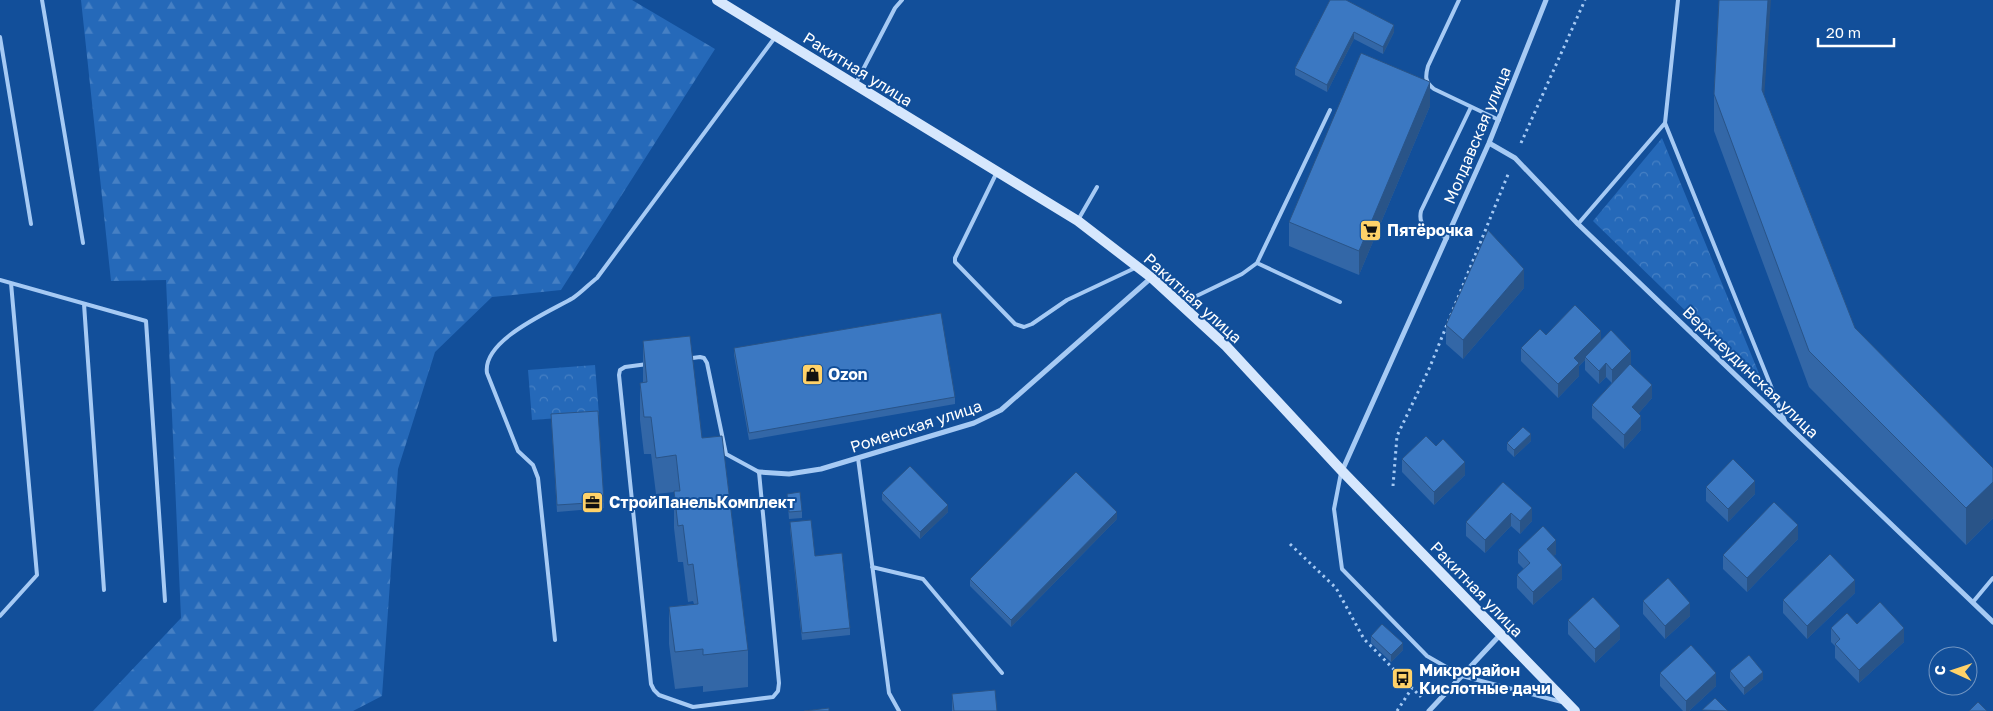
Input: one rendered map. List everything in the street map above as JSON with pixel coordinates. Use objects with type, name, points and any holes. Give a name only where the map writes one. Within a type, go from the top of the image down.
[{"type":"street","name":"Ракитная улица","points":[[717,0],[1078,221],[1152,278],[1226,346],[1342,471],[1575,711]]},
{"type":"street","name":"Молдавская улица","points":[[1342,471],[1490,144],[1546,0]]},
{"type":"street","name":"Верхнеудинская улица","points":[[1490,144],[1515,158],[1578,224],[1993,622]]},
{"type":"street","name":"Роменская улица","points":[[758,472],[789,474],[821,469],[974,423],[1001,410],[1152,278]]},
{"type":"street","points":[[1431,709],[1500,635]]},
{"type":"lane","points":[[42,0],[83,243]]},
{"type":"lane","points":[[854,85],[895,8],[902,0]]},
{"type":"lane","points":[[1459,0],[1428,66],[1426,77],[1428,84],[1434,89],[1499,120]]},
{"type":"lane","points":[[1678,0],[1665,123],[1785,422]]},
{"type":"lane","points":[[555,640],[538,478],[532,465],[518,451],[486,373],[488,360],[503,339],[576,296],[597,278],[776,36]]},
{"type":"lane","points":[[0,37],[31,224]]},
{"type":"lane","points":[[1447,238],[1421,224],[1421,211],[1471,106]]},
{"type":"lane","points":[[1180,304],[1242,274],[1257,263],[1330,110]]},
{"type":"lane","points":[[1578,224],[1665,123]]},
{"type":"lane","points":[[997,172],[955,258],[955,262],[1015,324],[1024,327],[1032,324],[1067,300],[1137,267]]},
{"type":"lane","points":[[1078,221],[1097,187]]},
{"type":"lane","points":[[1257,263],[1340,302]]},
{"type":"lane","points":[[0,280],[146,321],[165,601]]},
{"type":"lane","points":[[0,616],[37,575],[11,283]]},
{"type":"lane","points":[[84,304],[104,590]]},
{"type":"lane","points":[[704,358],[707,363],[726,454],[730,458],[758,472],[779,682],[778,691],[773,697],[693,706],[659,694],[651,684],[620,370],[625,367],[704,358]]},
{"type":"lane","points":[[858,458],[889,693],[898,711]]},
{"type":"lane","points":[[1342,471],[1334,509],[1342,569],[1427,656],[1462,676],[1566,703]]},
{"type":"lane","points":[[872,567],[923,579],[1002,673]]},
{"type":"lane","points":[[1973,602],[1993,578]]},
{"type":"path","points":[[1393,486],[1397,436],[1428,369],[1515,158],[1585,0]]},
{"type":"path","points":[[1290,544],[1336,588],[1364,640],[1431,709]]},
{"type":"path","points":[[1397,711],[1412,688]]},
{"type":"green space","points":[[81,0],[632,0],[715,49],[561,290],[492,297],[435,352],[398,469],[382,696],[353,711],[93,711],[181,618],[166,280],[111,281]]},
{"type":"green space","points":[[1662,138],[1765,388],[1593,221]]},
{"type":"green space","points":[[595,365],[599,415],[532,420],[528,370]]},
{"type":"building","points":[[1330,0],[1346,0],[1394,25],[1383,47],[1354,32],[1327,85],[1295,68]]},
{"type":"building","points":[[1719,0],[1768,0],[1762,90],[1855,328],[1993,468],[1993,482],[1966,508],[1809,351],[1714,94]]},
{"type":"building","points":[[1361,53],[1430,82],[1359,251],[1289,222]]},
{"type":"building","points":[[1488,230],[1524,269],[1463,340],[1446,325]]},
{"type":"building","points":[[1575,305],[1601,331],[1574,358],[1579,363],[1558,384],[1521,348],[1540,329],[1546,335]]},
{"type":"building","points":[[941,313],[955,397],[749,433],[734,348]]},
{"type":"building","points":[[1611,330],[1631,351],[1612,370],[1606,363],[1599,371],[1585,357]]},
{"type":"building","points":[[690,336],[702,438],[722,436],[748,650],[703,655],[703,649],[675,652],[669,607],[698,604],[693,564],[688,565],[683,525],[678,526],[674,491],[680,491],[676,455],[656,458],[651,417],[644,417],[640,383],[647,382],[643,341]]},
{"type":"building","points":[[1630,364],[1652,385],[1632,407],[1641,416],[1624,435],[1592,405]]},
{"type":"building","points":[[598,411],[604,502],[557,505],[551,414]]},
{"type":"building","points":[[1523,427],[1531,434],[1514,450],[1507,443]]},
{"type":"building","points":[[1426,436],[1436,446],[1443,439],[1465,462],[1434,492],[1402,459]]},
{"type":"building","points":[[1733,459],[1755,481],[1728,509],[1706,487]]},
{"type":"building","points":[[910,466],[948,505],[920,532],[882,493]]},
{"type":"building","points":[[1076,472],[1117,512],[1011,620],[970,579]]},
{"type":"building","points":[[1503,482],[1532,508],[1520,521],[1511,513],[1485,540],[1466,522]]},
{"type":"building","points":[[800,492],[802,511],[789,512],[787,494]]},
{"type":"building","points":[[1774,502],[1798,525],[1747,578],[1723,555]]},
{"type":"building","points":[[811,520],[815,556],[842,553],[850,628],[802,633],[790,522]]},
{"type":"building","points":[[1543,526],[1556,540],[1547,549],[1562,565],[1533,592],[1517,575],[1530,563],[1518,550]]},
{"type":"building","points":[[1830,554],[1855,580],[1807,626],[1783,600]]},
{"type":"building","points":[[1668,578],[1690,603],[1665,626],[1643,601]]},
{"type":"building","points":[[1593,597],[1620,626],[1595,649],[1568,620]]},
{"type":"building","points":[[1880,602],[1904,628],[1859,670],[1835,644],[1840,639],[1831,628],[1847,613],[1857,624]]},
{"type":"building","points":[[1382,624],[1403,643],[1391,655],[1371,636]]},
{"type":"building","points":[[1691,645],[1716,673],[1686,701],[1660,673]]},
{"type":"building","points":[[1749,655],[1763,672],[1744,688],[1730,671]]},
{"type":"building","points":[[995,690],[997,711],[954,711],[952,694]]},
{"type":"building","points":[[1715,698],[1728,711],[1702,710]]},
{"type":"building","points":[[1978,702],[1987,711],[1969,711]]},
{"type":"building","points":[[829,708],[829,711],[804,711]]},
{"type":"place","name":"Пятёрочка","points":[[1371,230]]},
{"type":"place","name":"Ozon","points":[[812,374]]},
{"type":"place","name":"СтройПанельКомплект","points":[[593,502]]},
{"type":"place","name":"Микрорайон Кислотные дачи","points":[[1403,679]]}]
